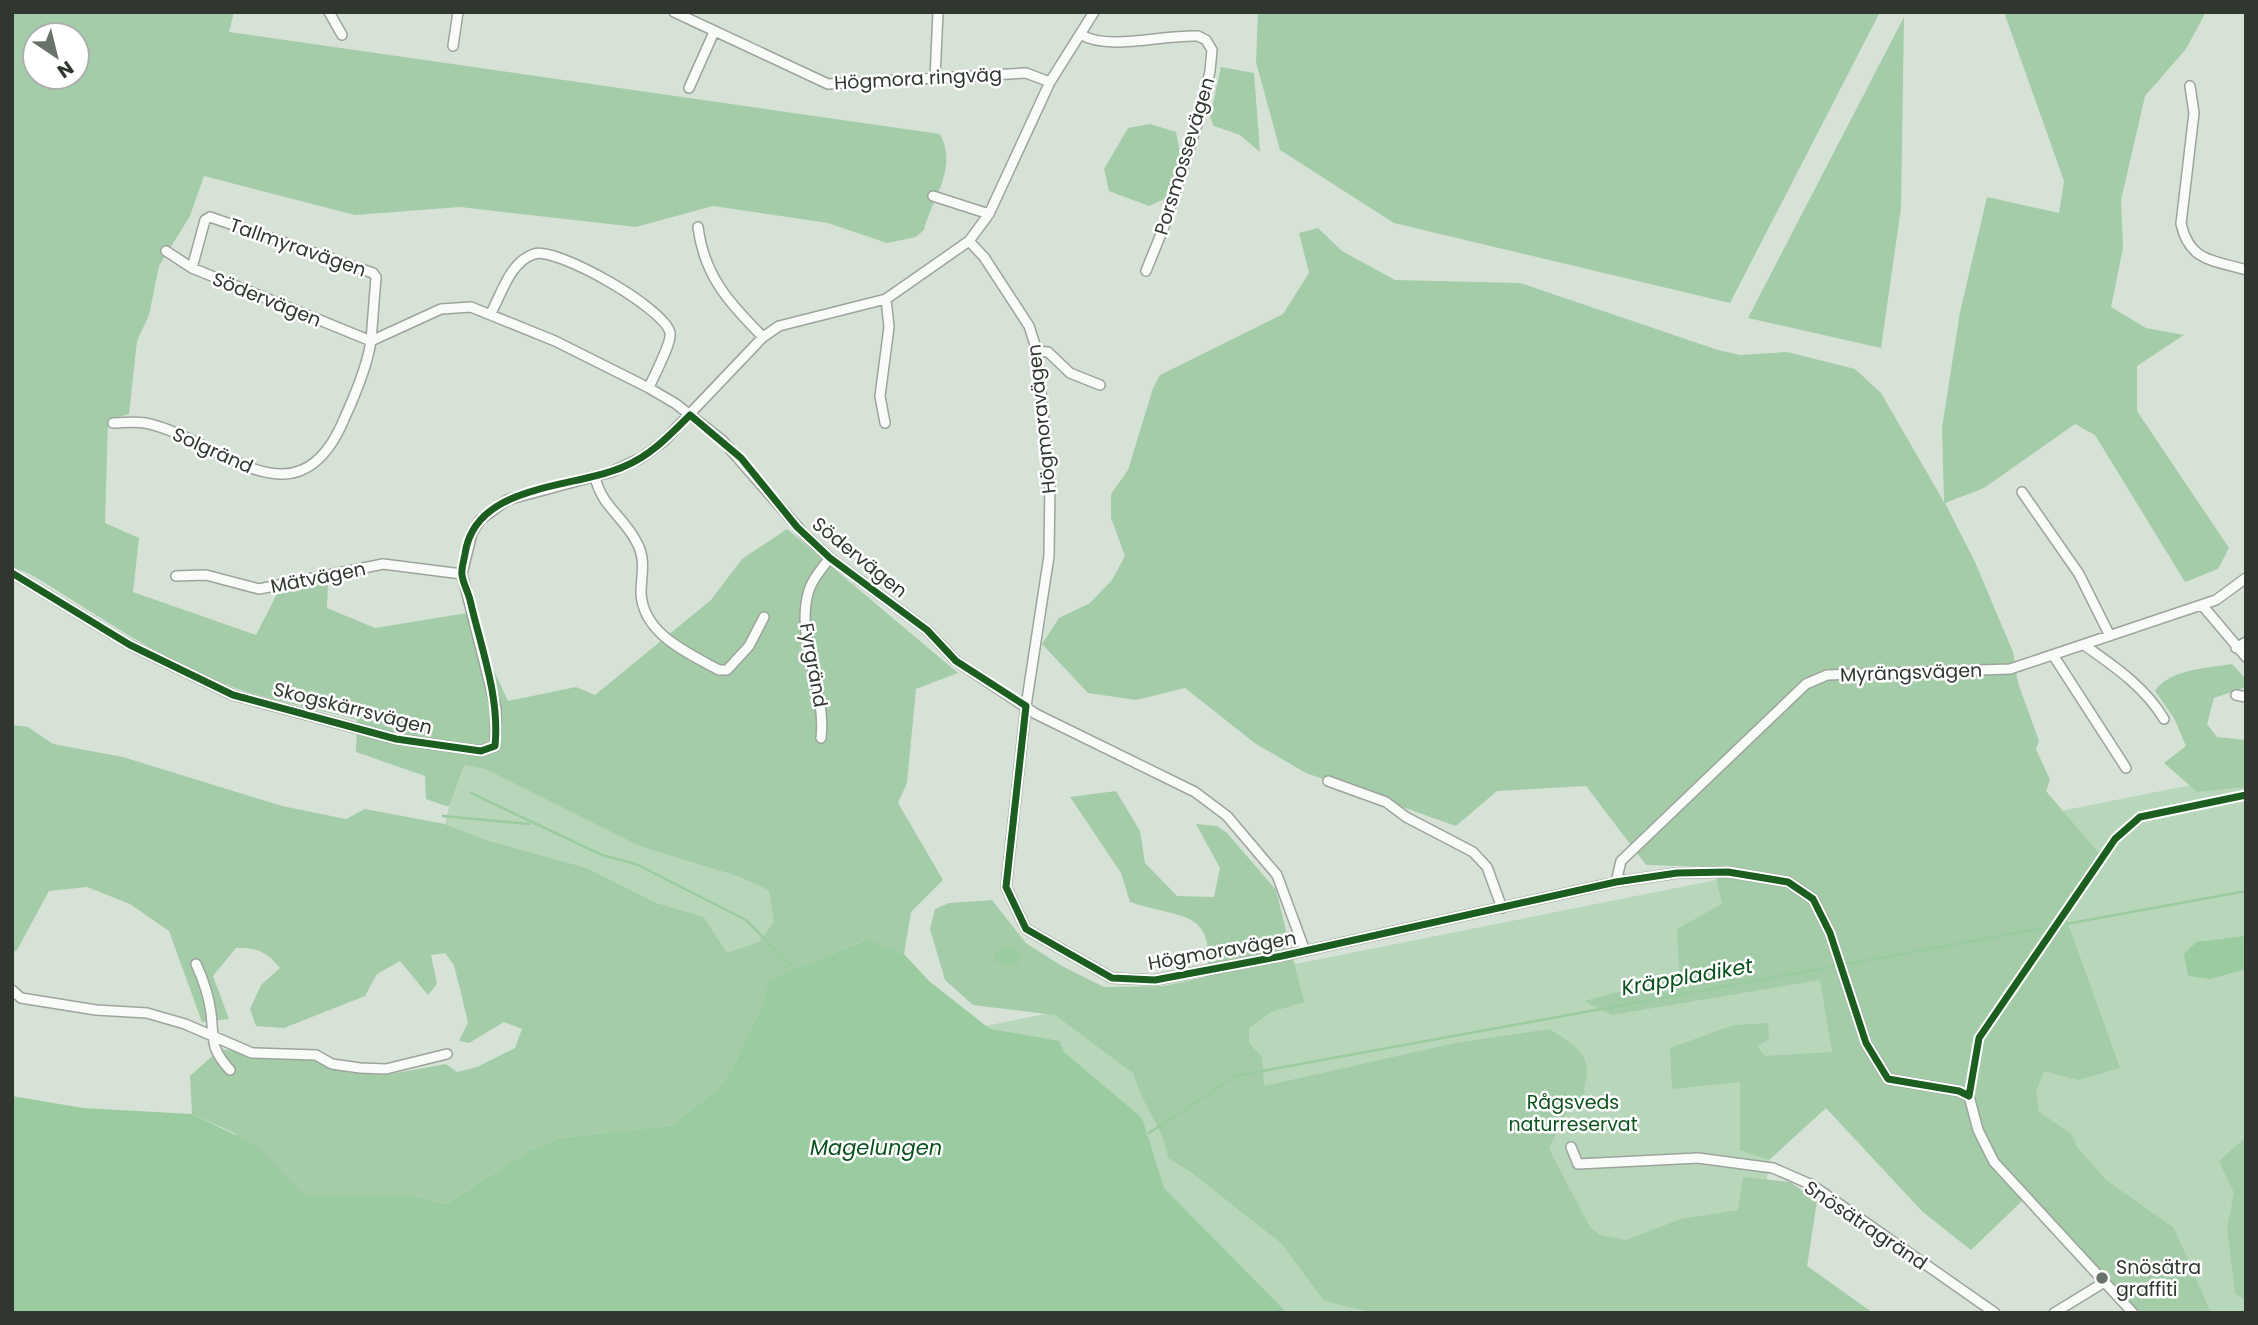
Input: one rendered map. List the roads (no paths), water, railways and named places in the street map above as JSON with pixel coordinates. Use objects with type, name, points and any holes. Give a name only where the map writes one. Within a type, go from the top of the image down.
[{"type":"street","points":[[329,12],[342,35]]},
{"type":"street","points":[[453,46],[458,12]]},
{"type":"street","name":"Högmora ringväg","points":[[674,12],[828,84],[1026,73],[1049,82]]},
{"type":"street","points":[[935,78],[938,12]]},
{"type":"street","points":[[970,241],[989,214],[1049,82],[1082,35],[1094,12]]},
{"type":"street","points":[[690,88],[714,32]]},
{"type":"street","name":"Porsmossevägen","points":[[1082,35],[1089,39],[1112,41],[1198,36],[1206,40],[1212,50],[1201,112],[1165,224],[1146,271]]},
{"type":"street","points":[[2190,86],[2194,113],[2181,224],[2185,242],[2196,255],[2246,270]]},
{"type":"street","points":[[933,197],[989,214]]},
{"type":"street","name":"Tallmyravägen","points":[[191,268],[205,220],[210,217],[373,273],[376,277],[371,341]]},
{"type":"street","points":[[698,227],[703,258],[721,292],[763,337]]},
{"type":"street","name":"Skogskärrsvägen","points":[[12,573],[130,645],[233,695],[396,739],[481,751],[495,746],[496,709],[462,574],[472,533],[493,509],[523,495],[595,477],[641,458],[663,442],[763,337],[779,326],[886,299],[970,241]]},
{"type":"street","name":"Högmoravägen","points":[[970,241],[1024,317],[1037,351],[1051,521],[1049,556],[1026,706],[1006,887],[1026,929],[1112,978],[1155,981],[1305,951],[1616,882],[1677,873],[1728,872],[1788,882],[1813,899],[1830,933],[1866,1042],[1888,1079],[1959,1091],[1969,1096],[1978,1130],[1994,1162],[2103,1283]]},
{"type":"street","name":"Södervägen","points":[[166,251],[191,268],[371,341],[441,309],[471,307],[580,352],[649,388],[690,415],[741,458],[797,527],[830,558],[927,630],[956,661],[1026,706],[1212,804],[1277,875],[1305,951]]},
{"type":"street","points":[[491,313],[519,262],[536,253],[556,255],[620,286],[667,326],[670,338],[649,388]]},
{"type":"street","points":[[885,423],[880,396],[890,327],[886,299]]},
{"type":"street","name":"Solgränd","points":[[113,423],[152,425],[189,439],[230,462],[269,474],[298,470],[313,463],[334,442],[369,354],[371,341]]},
{"type":"street","points":[[1037,351],[1048,352],[1070,373],[1100,385]]},
{"type":"street","points":[[595,477],[604,503],[638,544],[643,563],[643,608],[661,635],[719,670],[727,670],[755,637],[764,617]]},
{"type":"street","points":[[2022,492],[2079,574],[2110,636]]},
{"type":"street","name":"Fyrgränd","points":[[821,738],[823,719],[805,611],[813,581],[830,558]]},
{"type":"street","name":"Mätvägen","points":[[176,576],[206,575],[259,589],[383,564],[462,574]]},
{"type":"street","name":"Myrängsvägen","points":[[1616,882],[1621,861],[1806,684],[1827,676],[2010,669],[2202,606],[2232,590],[2246,578]]},
{"type":"street","points":[[2202,606],[2246,657]]},
{"type":"street","points":[[2236,648],[2246,642]]},
{"type":"street","points":[[2084,645],[2124,673],[2155,704],[2164,719]]},
{"type":"street","points":[[2053,655],[2126,768]]},
{"type":"street","points":[[1328,781],[1386,802],[1425,828],[1473,852],[1490,873],[1502,908]]},
{"type":"street","points":[[196,964],[211,1013],[211,1036],[217,1056],[229,1070]]},
{"type":"street","points":[[12,990],[21,998],[96,1010],[147,1013],[185,1024],[252,1052],[316,1055],[332,1064],[386,1069],[447,1054]]},
{"type":"street","name":"Snösätragränd","points":[[1571,1147],[1578,1164],[1698,1158],[1773,1168],[1812,1185],[1995,1313]]},
{"type":"street","points":[[2054,1313],[2103,1283],[2133,1313]]},
{"type":"water","points":[[2246,936],[2246,969],[2210,979],[2188,976],[2184,954],[2196,942]]},
{"type":"water","name":"Magelungen","points":[[868,939],[904,954],[929,981],[990,1029],[1059,1041],[1064,1052],[1142,1118],[1164,1188],[1287,1313],[12,1313],[12,1096],[83,1108],[192,1114],[254,1144],[304,1195],[410,1195],[446,1204],[530,1150],[559,1138],[672,1125],[717,1089],[731,1071],[763,1003],[769,980]]},
{"type":"water","points":[[1009,947],[1020,952],[1018,964],[1014,966],[995,962],[994,954]]},
{"type":"waterway","points":[[471,793],[602,855],[636,864],[746,920],[795,969]]},
{"type":"waterway","points":[[443,816],[530,824]]},
{"type":"waterway","name":"Kräppladiket","points":[[1149,1133],[1235,1076],[2246,891]]},
{"type":"place","name":"Snösätra graffiti","points":[[2102,1278]]},
{"type":"park label","name":"Rågsveds naturreservat","points":[[1573,1113]]}]
